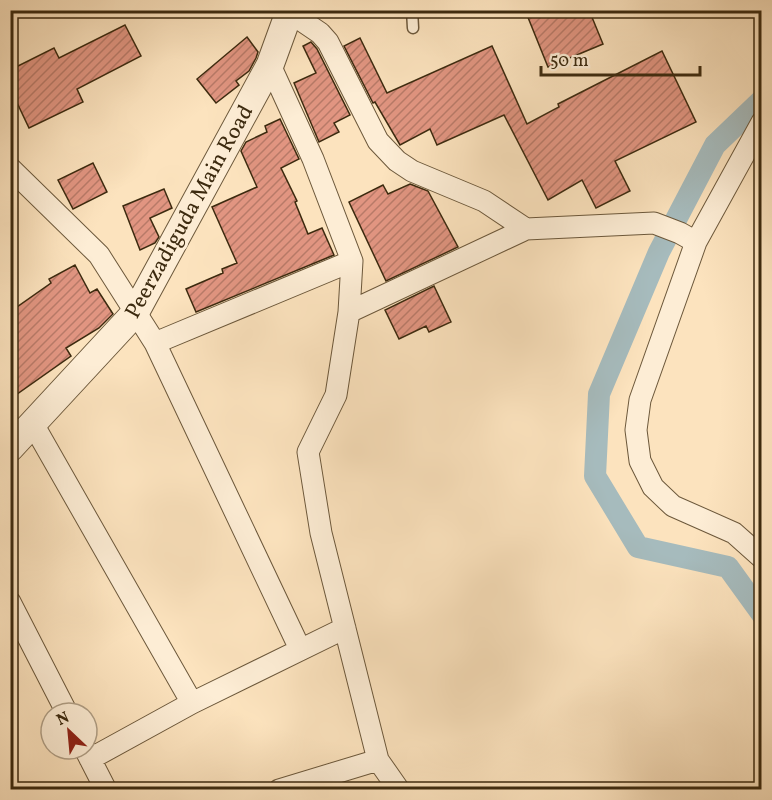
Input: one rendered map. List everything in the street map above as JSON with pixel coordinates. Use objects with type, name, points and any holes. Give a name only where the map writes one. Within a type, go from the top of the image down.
[{"type":"street","name":"Peerzadiguda Main Road","points":[[10,448],[135,313],[270,65],[290,11]]},
{"type":"street","points":[[290,11],[320,33],[328,42],[378,141],[396,161],[412,171],[484,201],[526,229]]},
{"type":"street","points":[[270,65],[313,159],[352,261],[349,312],[336,395],[308,452],[321,533],[378,760],[399,789]]},
{"type":"street","points":[[762,122],[688,238],[640,400],[636,430],[640,461],[653,487],[673,506],[734,533],[762,558]]},
{"type":"street","points":[[10,168],[99,255],[155,343],[300,650]]},
{"type":"street","points":[[349,312],[526,229],[654,223],[688,238]]},
{"type":"street","points":[[155,343],[352,261]]},
{"type":"street","points":[[33,423],[192,703]]},
{"type":"street","points":[[10,602],[61,701]]},
{"type":"street","points":[[99,748],[345,628]]},
{"type":"street","points":[[279,789],[378,760]]},
{"type":"street","points":[[91,761],[106,789]]},
{"type":"lane","points":[[412,10],[413,28]]},
{"type":"building","points":[[525,10],[589,10],[603,44],[548,67]]},
{"type":"building","points":[[125,25],[141,56],[77,89],[83,102],[29,128],[11,90],[10,70],[54,48],[59,58]]},
{"type":"building","points":[[247,37],[258,52],[256,58],[249,71],[236,81],[239,85],[216,103],[197,79]]},
{"type":"building","points":[[360,38],[387,93],[492,46],[527,124],[559,107],[558,104],[662,51],[696,122],[615,161],[630,191],[596,208],[582,180],[548,200],[504,115],[437,145],[430,129],[400,145],[375,102],[373,103],[344,46]]},
{"type":"building","points":[[311,42],[317,49],[350,115],[334,123],[339,132],[319,142],[294,83],[316,73],[303,46]]},
{"type":"building","points":[[280,119],[299,159],[281,168],[297,201],[295,202],[308,234],[322,228],[334,255],[196,312],[186,289],[223,273],[222,269],[237,263],[212,207],[257,187],[241,151],[246,142],[267,132],[265,126]]},
{"type":"building","points":[[93,163],[107,192],[73,209],[58,180]]},
{"type":"building","points":[[410,184],[428,191],[458,247],[386,281],[349,202],[383,185],[388,194]]},
{"type":"building","points":[[164,189],[172,208],[150,218],[159,237],[155,243],[140,250],[123,206]]},
{"type":"building","points":[[75,265],[90,293],[97,289],[113,314],[99,328],[66,348],[71,356],[10,399],[10,312],[51,283],[49,279]]},
{"type":"building","points":[[434,286],[451,322],[429,332],[426,326],[399,339],[385,310]]},
{"type":"waterway","points":[[762,100],[715,145],[659,252],[599,394],[595,476],[638,547],[728,567],[762,614]]}]
